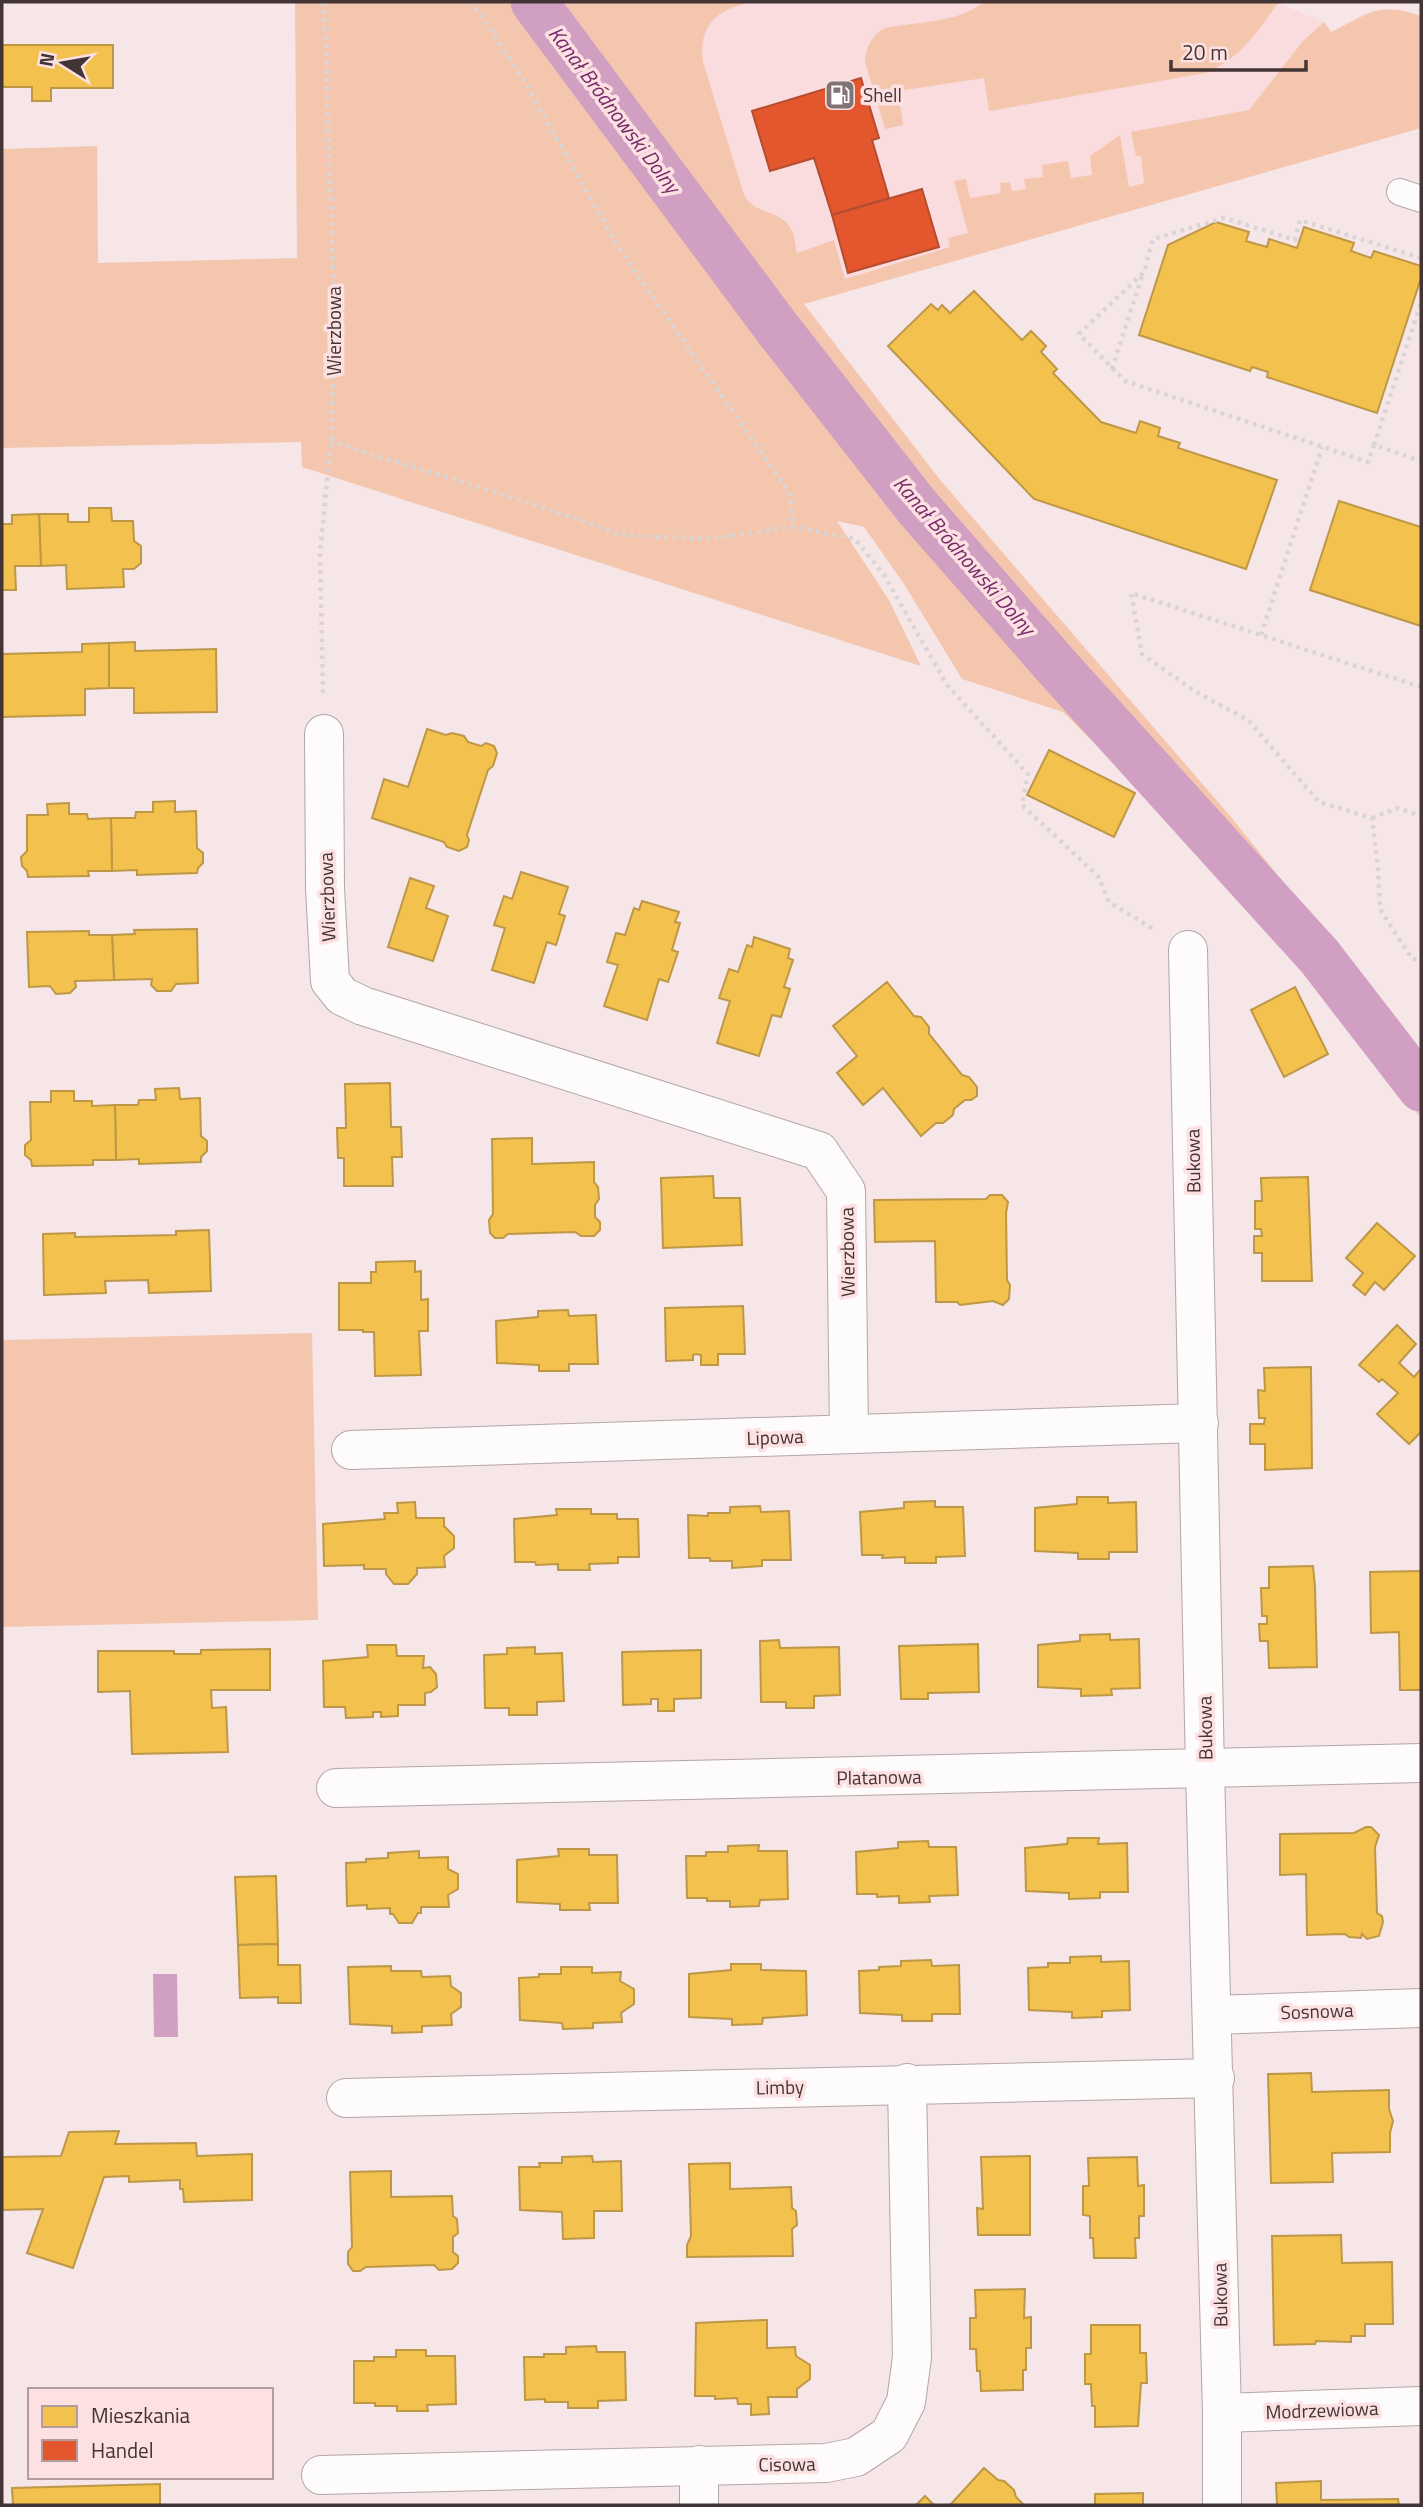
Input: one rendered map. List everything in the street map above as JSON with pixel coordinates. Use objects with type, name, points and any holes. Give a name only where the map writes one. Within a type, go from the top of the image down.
[{"type":"street","name":"Wierzbowa","points":[[324,734],[325,888],[330,981],[342,996],[363,1006],[819,1151],[846,1191],[849,1434]]},
{"type":"street","name":"Bukowa","points":[[1188,950],[1222,2505]]},
{"type":"street","name":"Lipowa","points":[[351,1450],[1199,1423]]},
{"type":"street","name":"Platanowa","points":[[336,1788],[1421,1763]]},
{"type":"street","name":"Sosnowa","points":[[1213,2015],[1421,2008]]},
{"type":"street","name":"Limby","points":[[346,2098],[1214,2078]]},
{"type":"street","name":"Cisowa","points":[[321,2475],[826,2463],[856,2457],[889,2435],[906,2402],[912,2357],[907,2083]]},
{"type":"street","name":"Modrzewiowa","points":[[1222,2413],[1421,2406]]},
{"type":"street","points":[[699,2465],[699,2505]]},
{"type":"path","name":"Wierzbowa","points":[[324,2],[335,329],[331,440],[320,553],[324,734]]},
{"type":"path","points":[[470,2],[526,84],[618,247],[789,492],[794,527]]},
{"type":"path","points":[[1112,369],[1153,239],[1224,218],[1295,240],[1300,220],[1421,258]]},
{"type":"path","points":[[1144,272],[1079,334],[1125,381],[1368,462],[1421,303]]},
{"type":"path","points":[[331,440],[621,535],[706,539],[794,527],[855,539],[884,575],[947,685],[1028,774],[1022,805],[1098,876],[1109,902],[1188,950]]},
{"type":"path","points":[[1374,445],[1421,461]]},
{"type":"path","points":[[1261,635],[1322,447]]},
{"type":"path","points":[[1421,687],[1131,593],[1142,654],[1196,692],[1248,720],[1319,802],[1372,818],[1398,808],[1421,816]]},
{"type":"path","points":[[1372,818],[1380,909],[1412,959],[1421,960]]},
{"type":"shaded area","points":[[295,2],[754,2],[730,9],[713,20],[707,28],[702,49],[703,62],[744,195],[755,206],[776,215],[788,224],[793,233],[797,253],[834,240],[845,279],[950,247],[948,238],[968,233],[954,181],[966,179],[970,198],[1001,193],[1000,183],[1010,182],[1012,191],[1026,189],[1024,179],[1043,177],[1042,165],[1068,161],[1071,178],[1092,175],[1090,156],[1120,135],[1129,187],[1144,183],[1141,156],[1136,156],[1131,132],[1249,110],[1303,41],[1324,22],[1331,32],[1365,15],[1383,10],[1421,16],[1421,128],[804,304],[941,481],[1231,817],[1421,1053],[1421,1118],[1225,874],[1063,712],[962,679],[904,584],[864,527],[837,521],[889,600],[921,666],[302,467],[301,442],[2,448],[2,149],[97,146],[98,263],[297,258]]},
{"type":"shaded area","points":[[595,2],[1275,2],[1324,22],[1331,32],[1366,13],[1400,9],[1421,16],[1421,128],[804,304]]},
{"type":"shaded area","points":[[984,2],[1278,3],[1239,52],[1206,73],[989,111],[984,78],[898,91],[903,125],[885,129],[865,62],[872,39],[885,28],[956,16]]},
{"type":"shaded area","points":[[312,1333],[318,1620],[2,1627],[2,1340]]},
{"type":"shaded area","points":[[153,1974],[177,1974],[178,2037],[154,2037]]},
{"type":"building: Mieszkania","points":[[2,45],[113,45],[113,88],[51,88],[51,101],[32,101],[32,87],[2,87]]},
{"type":"building: Mieszkania","points":[[1216,222],[1249,232],[1246,241],[1267,247],[1269,239],[1297,248],[1304,227],[1354,243],[1351,251],[1371,258],[1374,251],[1421,266],[1421,278],[1377,413],[1267,377],[1268,372],[1252,367],[1250,371],[1139,335],[1168,245]]},
{"type":"building: Mieszkania","points":[[974,291],[1022,340],[1031,331],[1046,346],[1041,352],[1057,369],[1053,373],[1101,422],[1136,433],[1140,421],[1160,428],[1158,436],[1180,443],[1178,448],[1277,480],[1246,569],[1034,499],[888,346],[931,304],[938,310],[942,305],[950,313]]},
{"type":"building: Mieszkania","points":[[1339,501],[1421,527],[1421,626],[1310,590]]},
{"type":"building: Mieszkania","points":[[89,508],[111,508],[112,521],[133,521],[134,541],[141,546],[141,563],[134,569],[123,569],[124,587],[67,589],[66,565],[41,566],[39,514],[68,514],[68,522],[89,522]]},
{"type":"building: Mieszkania","points":[[39,514],[41,566],[15,566],[16,590],[2,590],[2,524],[12,524],[12,515]]},
{"type":"building: Mieszkania","points":[[135,642],[135,651],[216,649],[217,712],[134,713],[134,688],[109,688],[109,643]]},
{"type":"building: Mieszkania","points":[[109,643],[109,688],[85,689],[85,715],[2,717],[2,654],[82,652],[82,644]]},
{"type":"building: Mieszkania","points":[[427,729],[446,735],[452,733],[464,736],[468,742],[481,746],[486,743],[494,746],[497,753],[493,766],[488,770],[467,835],[467,847],[459,851],[447,847],[444,842],[372,818],[384,779],[408,787]]},
{"type":"building: Mieszkania","points":[[1049,750],[1135,793],[1114,837],[1027,795]]},
{"type":"building: Mieszkania","points":[[175,801],[175,812],[196,811],[197,848],[203,853],[203,863],[197,873],[137,875],[137,870],[112,871],[111,818],[135,818],[136,812],[153,812],[153,802]]},
{"type":"building: Mieszkania","points":[[69,803],[69,814],[87,814],[88,819],[111,818],[112,871],[88,871],[89,876],[28,877],[21,857],[27,851],[27,815],[48,815],[47,804]]},
{"type":"building: Mieszkania","points":[[521,872],[568,887],[559,914],[565,916],[556,945],[547,942],[534,983],[492,970],[505,928],[494,925],[504,896],[512,899]]},
{"type":"building: Mieszkania","points":[[410,878],[434,886],[426,908],[448,916],[433,961],[388,947]]},
{"type":"building: Mieszkania","points":[[642,901],[679,912],[675,922],[680,923],[672,950],[678,952],[668,982],[659,979],[647,1020],[604,1006],[618,965],[607,962],[616,933],[625,935],[634,908],[639,910]]},
{"type":"building: Mieszkania","points":[[197,929],[198,983],[176,984],[171,991],[157,991],[151,985],[152,979],[114,980],[112,935],[135,934],[134,930]]},
{"type":"building: Mieszkania","points":[[89,931],[89,935],[112,935],[114,980],[75,981],[76,987],[70,993],[56,994],[50,986],[29,987],[27,932]]},
{"type":"building: Mieszkania","points":[[754,937],[790,949],[788,958],[793,960],[784,987],[790,989],[781,1017],[772,1015],[759,1056],[717,1043],[730,1001],[719,998],[729,969],[738,972],[747,945],[752,947]]},
{"type":"building: Mieszkania","points":[[887,982],[914,1016],[921,1017],[929,1027],[929,1034],[962,1075],[969,1077],[977,1087],[977,1096],[965,1100],[954,1109],[953,1115],[943,1123],[936,1123],[921,1136],[883,1088],[863,1105],[837,1073],[857,1056],[833,1026]]},
{"type":"building: Mieszkania","points":[[1295,987],[1328,1054],[1284,1077],[1251,1010]]},
{"type":"building: Mieszkania","points":[[390,1083],[391,1127],[401,1127],[402,1157],[392,1157],[393,1186],[344,1186],[344,1158],[338,1158],[337,1128],[346,1128],[345,1084]]},
{"type":"building: Mieszkania","points":[[179,1088],[180,1099],[200,1098],[201,1136],[207,1141],[207,1151],[201,1157],[201,1162],[139,1164],[139,1159],[116,1160],[115,1105],[138,1105],[139,1100],[156,1100],[155,1089]]},
{"type":"building: Mieszkania","points":[[51,1091],[74,1091],[74,1101],[92,1101],[92,1106],[115,1105],[116,1160],[93,1160],[93,1165],[32,1166],[31,1160],[25,1155],[25,1145],[31,1140],[30,1102],[51,1102]]},
{"type":"building: Mieszkania","points":[[532,1138],[532,1164],[594,1162],[594,1182],[598,1187],[599,1199],[595,1205],[595,1217],[600,1222],[600,1230],[594,1236],[581,1236],[575,1232],[508,1234],[503,1238],[495,1238],[490,1233],[489,1220],[493,1214],[492,1139]]},
{"type":"building: Mieszkania","points":[[713,1176],[714,1198],[740,1198],[742,1245],[663,1248],[661,1178]]},
{"type":"building: Mieszkania","points":[[1308,1177],[1312,1281],[1262,1281],[1262,1253],[1254,1253],[1254,1236],[1262,1236],[1261,1229],[1255,1229],[1255,1201],[1262,1201],[1261,1178]]},
{"type":"building: Mieszkania","points":[[990,1195],[1002,1195],[1008,1202],[1007,1280],[1010,1285],[1009,1299],[1003,1305],[993,1301],[960,1305],[957,1302],[936,1302],[935,1241],[875,1242],[874,1200],[986,1199]]},
{"type":"building: Mieszkania","points":[[1377,1223],[1415,1256],[1384,1290],[1375,1282],[1365,1295],[1353,1285],[1363,1273],[1346,1258]]},
{"type":"building: Mieszkania","points":[[209,1230],[211,1291],[149,1293],[148,1280],[105,1281],[106,1293],[44,1295],[43,1234],[75,1233],[75,1237],[176,1235],[176,1231]]},
{"type":"building: Mieszkania","points":[[415,1261],[415,1272],[421,1271],[421,1300],[428,1299],[428,1331],[419,1331],[421,1375],[375,1376],[374,1332],[339,1330],[339,1283],[371,1283],[371,1272],[376,1272],[376,1262]]},
{"type":"building: Mieszkania","points":[[743,1306],[745,1354],[718,1354],[718,1365],[701,1365],[701,1355],[696,1354],[693,1355],[693,1360],[666,1361],[665,1308]]},
{"type":"building: Mieszkania","points":[[568,1310],[569,1316],[596,1315],[598,1364],[569,1364],[569,1371],[539,1371],[539,1365],[497,1363],[496,1321],[538,1317],[538,1311]]},
{"type":"building: Mieszkania","points":[[1397,1325],[1416,1344],[1399,1363],[1414,1377],[1421,1369],[1421,1432],[1409,1444],[1377,1414],[1398,1393],[1382,1379],[1379,1382],[1359,1365]]},
{"type":"building: Mieszkania","points":[[1311,1367],[1312,1468],[1265,1470],[1265,1444],[1250,1444],[1250,1424],[1264,1424],[1265,1418],[1259,1418],[1258,1390],[1265,1391],[1264,1368]]},
{"type":"building: Mieszkania","points":[[1077,1497],[1108,1497],[1108,1503],[1136,1502],[1137,1552],[1109,1552],[1109,1559],[1078,1559],[1078,1553],[1035,1551],[1035,1508],[1077,1504]]},
{"type":"building: Mieszkania","points":[[935,1501],[935,1507],[963,1507],[965,1556],[936,1557],[936,1563],[905,1563],[905,1557],[862,1555],[860,1512],[904,1508],[904,1502]]},
{"type":"building: Mieszkania","points":[[415,1502],[416,1518],[444,1518],[444,1526],[454,1536],[454,1548],[444,1556],[445,1567],[417,1568],[417,1574],[408,1584],[394,1584],[386,1574],[386,1569],[364,1569],[364,1565],[324,1566],[323,1524],[385,1519],[384,1513],[398,1513],[397,1503]]},
{"type":"building: Mieszkania","points":[[760,1506],[761,1512],[789,1511],[791,1560],[762,1560],[762,1566],[732,1568],[732,1561],[689,1558],[688,1515],[708,1516],[708,1513],[730,1513],[730,1507]]},
{"type":"building: Mieszkania","points":[[556,1509],[591,1509],[591,1514],[617,1514],[617,1519],[638,1519],[639,1557],[618,1557],[618,1563],[589,1564],[590,1570],[558,1570],[558,1564],[515,1562],[514,1519],[557,1515]]},
{"type":"building: Mieszkania","points":[[1313,1566],[1317,1667],[1269,1668],[1268,1641],[1260,1641],[1259,1624],[1267,1624],[1267,1616],[1262,1616],[1261,1588],[1269,1588],[1269,1567]]},
{"type":"building: Mieszkania","points":[[1421,1571],[1421,1690],[1400,1690],[1399,1632],[1371,1633],[1370,1572]]},
{"type":"building: Mieszkania","points":[[1110,1634],[1110,1640],[1139,1639],[1140,1688],[1111,1689],[1112,1695],[1081,1696],[1081,1689],[1038,1687],[1038,1645],[1080,1641],[1080,1635]]},
{"type":"building: Mieszkania","points":[[779,1640],[780,1648],[839,1647],[840,1695],[814,1696],[814,1708],[786,1708],[786,1702],[761,1702],[760,1641]]},
{"type":"building: Mieszkania","points":[[978,1644],[979,1692],[928,1693],[928,1699],[901,1699],[899,1646]]},
{"type":"building: Mieszkania","points":[[367,1645],[396,1645],[397,1656],[424,1656],[423,1668],[430,1667],[436,1674],[437,1687],[425,1693],[425,1705],[398,1705],[398,1716],[381,1717],[381,1712],[373,1712],[373,1717],[346,1718],[345,1707],[324,1707],[323,1661],[368,1657]]},
{"type":"building: Mieszkania","points":[[535,1647],[535,1654],[562,1653],[564,1701],[537,1702],[537,1715],[509,1715],[509,1708],[485,1708],[484,1655],[507,1654],[507,1648]]},
{"type":"building: Mieszkania","points":[[270,1649],[270,1690],[211,1690],[212,1708],[226,1707],[228,1752],[132,1754],[130,1691],[98,1692],[98,1651],[174,1651],[174,1654],[201,1654],[201,1650]]},
{"type":"building: Mieszkania","points":[[701,1650],[701,1698],[674,1699],[674,1711],[658,1711],[658,1699],[651,1699],[651,1704],[623,1705],[622,1652]]},
{"type":"building: Mieszkania","points":[[1371,1827],[1379,1835],[1375,1847],[1377,1913],[1382,1916],[1383,1922],[1379,1936],[1367,1939],[1362,1934],[1361,1938],[1345,1934],[1307,1935],[1306,1874],[1280,1875],[1280,1834],[1354,1833]]},
{"type":"building: Mieszkania","points":[[1068,1838],[1099,1838],[1098,1844],[1127,1843],[1128,1892],[1100,1892],[1100,1898],[1069,1899],[1069,1893],[1026,1891],[1025,1848],[1067,1844]]},
{"type":"building: Mieszkania","points":[[928,1841],[929,1847],[956,1847],[958,1895],[929,1896],[930,1902],[899,1903],[899,1896],[857,1894],[856,1852],[898,1848],[898,1842]]},
{"type":"building: Mieszkania","points":[[759,1845],[758,1851],[787,1851],[788,1899],[760,1900],[759,1906],[730,1907],[730,1901],[687,1898],[686,1856],[728,1852],[728,1846]]},
{"type":"building: Mieszkania","points":[[558,1849],[589,1849],[589,1855],[617,1855],[618,1903],[589,1903],[590,1910],[560,1910],[560,1904],[517,1902],[517,1860],[559,1856]]},
{"type":"building: Mieszkania","points":[[419,1851],[419,1858],[448,1857],[448,1869],[458,1874],[458,1889],[448,1895],[449,1907],[421,1907],[421,1913],[418,1913],[412,1923],[399,1923],[393,1914],[390,1914],[390,1908],[347,1906],[346,1863],[388,1858],[388,1853]]},
{"type":"building: Mieszkania","points":[[276,1876],[278,1944],[238,1945],[235,1877]]},
{"type":"building: Mieszkania","points":[[278,1944],[278,1965],[300,1965],[301,2003],[278,2003],[278,1997],[240,1998],[238,1945]]},
{"type":"building: Mieszkania","points":[[1101,1956],[1101,1962],[1129,1961],[1130,2010],[1102,2011],[1102,2017],[1072,2018],[1072,2012],[1029,2010],[1028,1968],[1048,1967],[1048,1963],[1070,1963],[1070,1957]]},
{"type":"building: Mieszkania","points":[[931,1960],[932,1966],[959,1965],[960,2014],[932,2014],[932,2021],[902,2021],[902,2015],[860,2013],[859,1971],[901,1966],[901,1961]]},
{"type":"building: Mieszkania","points":[[731,1964],[761,1964],[761,1970],[806,1971],[807,2015],[763,2018],[762,2024],[732,2025],[732,2019],[689,2017],[689,1974],[731,1970]]},
{"type":"building: Mieszkania","points":[[391,1966],[391,1971],[421,1971],[422,1977],[450,1976],[451,1986],[461,1993],[461,2007],[451,2014],[452,2025],[422,2026],[422,2032],[392,2033],[392,2026],[350,2024],[348,1967]]},
{"type":"building: Mieszkania","points":[[561,1967],[592,1967],[592,1973],[621,1972],[620,1981],[634,1989],[634,2004],[621,2013],[622,2022],[593,2023],[593,2028],[563,2029],[562,2023],[520,2020],[519,1978],[561,1974]]},
{"type":"building: Mieszkania","points":[[1311,2073],[1312,2092],[1389,2090],[1389,2109],[1393,2121],[1390,2152],[1332,2153],[1333,2182],[1271,2183],[1268,2074]]},
{"type":"building: Mieszkania","points":[[119,2131],[115,2144],[196,2143],[197,2156],[252,2154],[252,2200],[184,2202],[180,2180],[129,2182],[129,2176],[104,2177],[73,2268],[27,2253],[43,2209],[2,2210],[2,2157],[61,2156],[69,2132]]},
{"type":"building: Mieszkania","points":[[592,2156],[593,2162],[621,2161],[622,2211],[594,2211],[594,2238],[563,2239],[562,2212],[520,2210],[519,2167],[540,2167],[539,2163],[562,2163],[562,2157]]},
{"type":"building: Mieszkania","points":[[1030,2156],[1030,2235],[978,2235],[977,2208],[983,2209],[981,2157]]},
{"type":"building: Mieszkania","points":[[1137,2157],[1138,2186],[1144,2185],[1144,2216],[1139,2216],[1139,2238],[1135,2238],[1136,2258],[1094,2258],[1090,2216],[1083,2215],[1083,2186],[1089,2186],[1088,2158]]},
{"type":"building: Mieszkania","points":[[730,2163],[730,2189],[791,2187],[792,2208],[796,2211],[797,2225],[792,2229],[793,2256],[687,2257],[687,2245],[691,2236],[689,2164]]},
{"type":"building: Mieszkania","points":[[391,2171],[391,2197],[452,2196],[453,2216],[457,2219],[458,2233],[453,2237],[453,2252],[458,2256],[458,2263],[452,2269],[439,2270],[434,2265],[366,2267],[353,2271],[348,2264],[348,2252],[352,2247],[350,2172]]},
{"type":"building: Mieszkania","points":[[1341,2235],[1342,2263],[1392,2262],[1393,2324],[1365,2324],[1365,2336],[1351,2336],[1351,2342],[1316,2341],[1315,2344],[1274,2345],[1272,2236]]},
{"type":"building: Mieszkania","points":[[1025,2289],[1024,2318],[1031,2317],[1031,2348],[1026,2348],[1023,2390],[981,2391],[976,2349],[970,2349],[970,2318],[976,2318],[975,2290]]},
{"type":"building: Mieszkania","points":[[767,2320],[767,2348],[795,2347],[796,2356],[810,2365],[810,2379],[797,2389],[797,2397],[768,2397],[769,2414],[751,2415],[751,2404],[738,2404],[737,2398],[695,2396],[696,2323]]},
{"type":"building: Mieszkania","points":[[1091,2325],[1140,2325],[1140,2353],[1146,2353],[1147,2383],[1141,2383],[1138,2426],[1095,2427],[1091,2384],[1085,2384],[1085,2354],[1091,2354]]},
{"type":"building: Mieszkania","points":[[596,2346],[597,2352],[625,2352],[626,2400],[598,2401],[598,2408],[568,2408],[568,2402],[525,2400],[524,2357],[566,2354],[566,2347]]},
{"type":"building: Mieszkania","points":[[396,2350],[426,2350],[426,2356],[455,2356],[456,2404],[427,2405],[428,2411],[397,2411],[397,2406],[354,2403],[354,2361],[396,2357]]},
{"type":"building: Mieszkania","points":[[984,2468],[1014,2490],[1016,2497],[1024,2505],[950,2505]]},
{"type":"building: Mieszkania","points":[[1321,2481],[1321,2500],[1398,2499],[1399,2505],[1277,2505],[1276,2483]]},
{"type":"building: Mieszkania","points":[[160,2484],[160,2505],[13,2505],[12,2488]]},
{"type":"building: Mieszkania","points":[[1143,2493],[1143,2505],[1095,2505],[1095,2494]]},
{"type":"building: Mieszkania","points":[[925,2496],[934,2505],[916,2505]]},
{"type":"building: Handel","points":[[861,78],[879,138],[872,140],[889,198],[832,215],[814,158],[770,171],[752,111]]},
{"type":"building: Handel","points":[[922,189],[939,247],[848,273],[832,215]]},
{"type":"waterway","name":"Kanał Bródnowski Dolny","points":[[534,2],[777,328],[918,508],[1058,668],[1319,956],[1421,1088]]},
{"type":"place","name":"Shell","points":[[840,95]]}]
